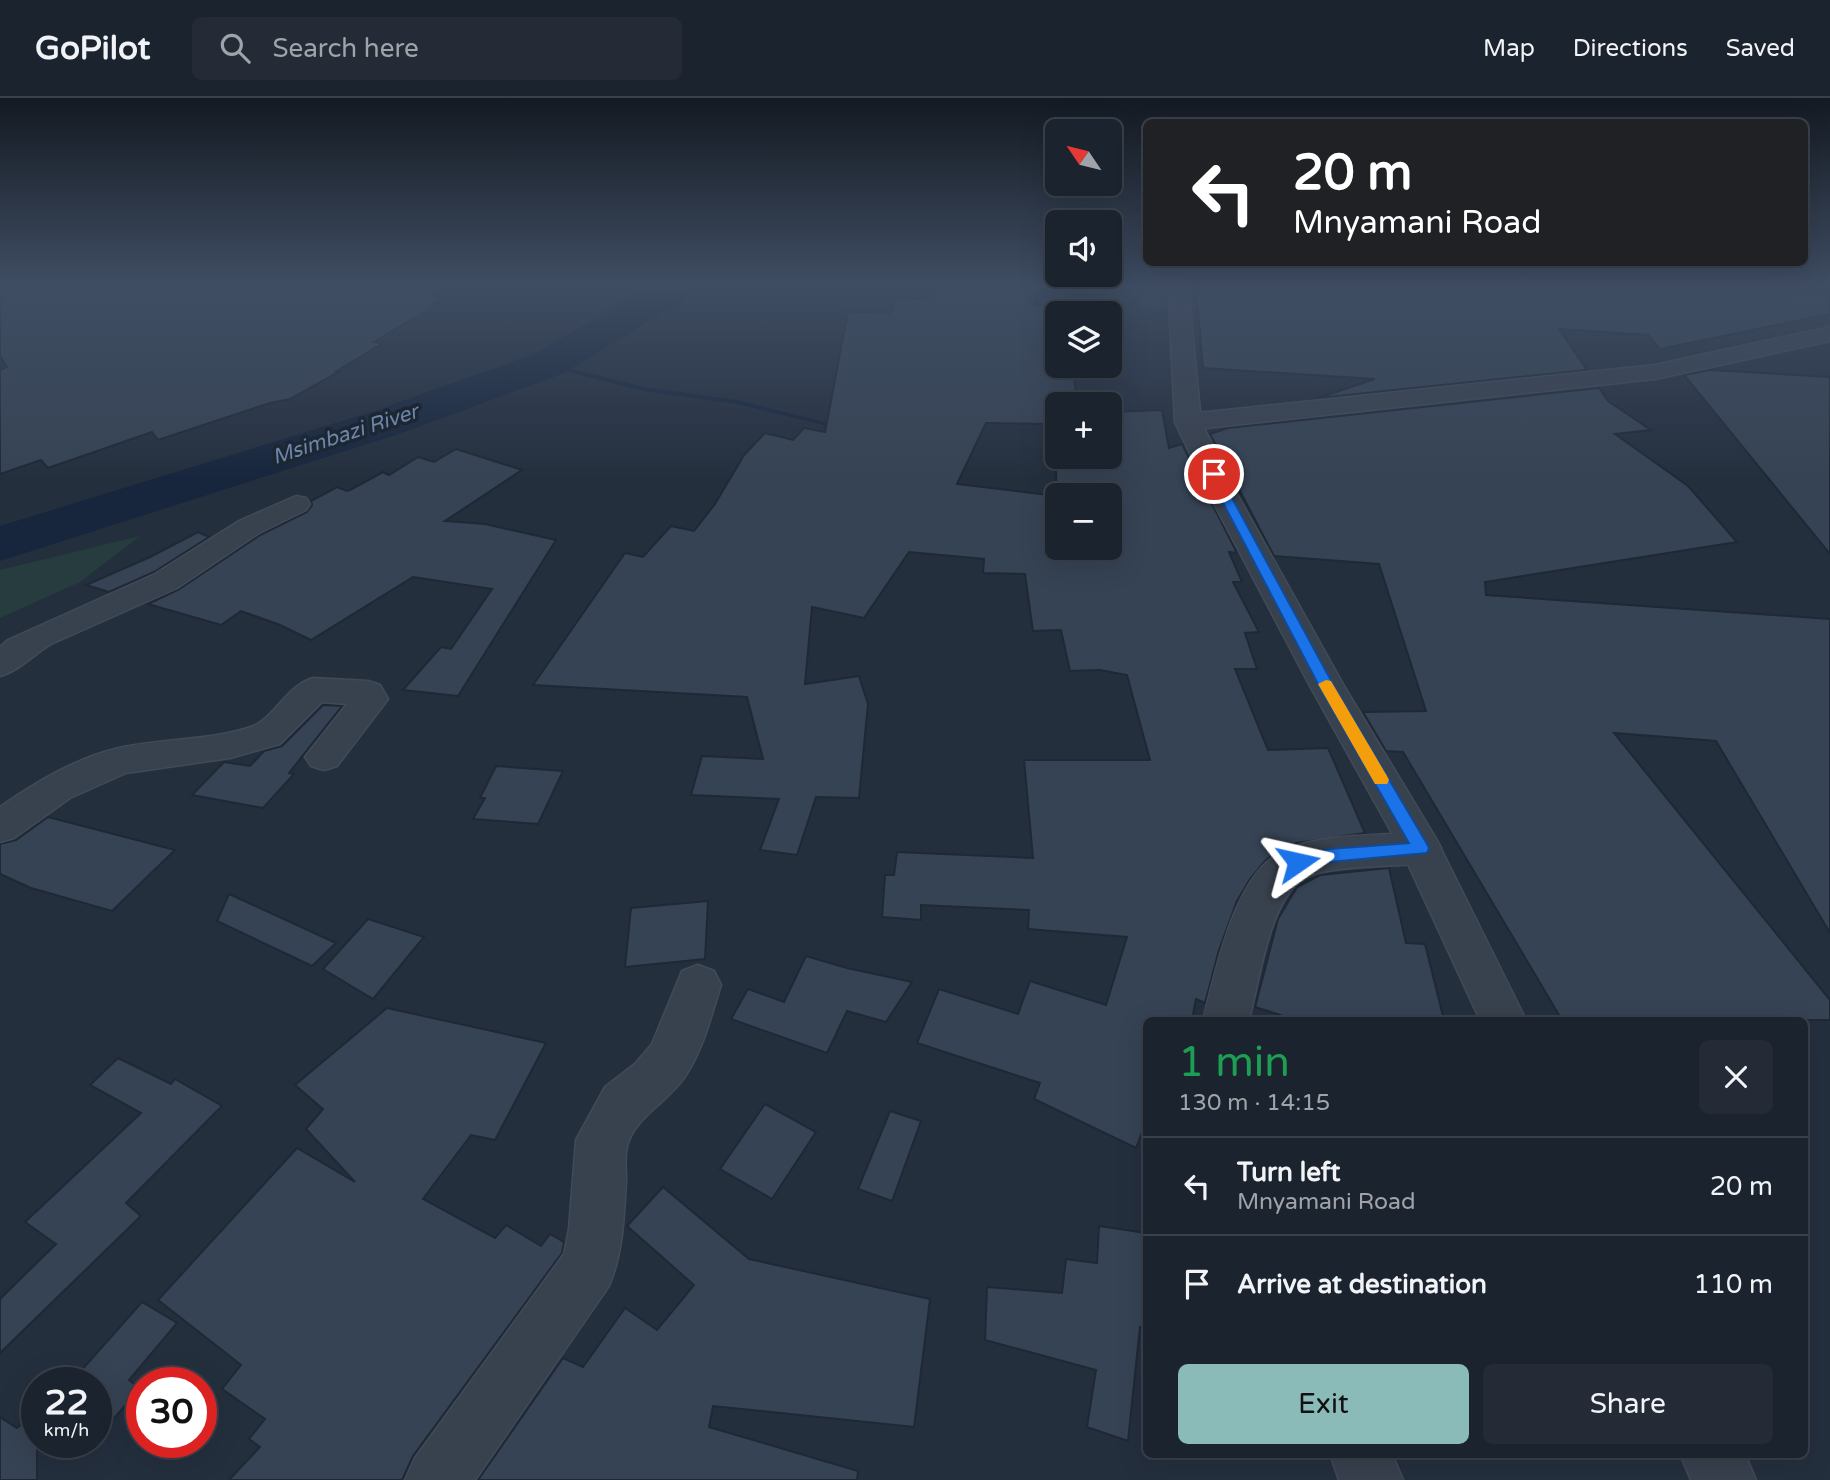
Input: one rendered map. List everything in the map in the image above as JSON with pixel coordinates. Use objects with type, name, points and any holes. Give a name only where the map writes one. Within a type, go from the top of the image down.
[{"type":"street","points":[[1183,350],[1188,422],[1224,496],[1326,686],[1421,848],[1502,1017]]},
{"type":"street","points":[[1188,422],[1643,373],[1751,350]]},
{"type":"street","points":[[0,665],[40,636],[166,580],[249,527],[296,503]]},
{"type":"street","points":[[0,827],[56,788],[120,761],[230,745],[267,735],[313,690],[368,692],[370,699],[324,757]]},
{"type":"street","points":[[1227,1017],[1258,905],[1278,875],[1298,862],[1329,856],[1421,848]]},
{"type":"street","points":[[437,1480],[589,1266],[596,1229],[602,1140],[623,1104],[652,1080],[669,1060],[681,1038],[698,985]]},
{"type":"street","points":[[1363,1458],[1371,1480]]},
{"type":"street","points":[[1714,1458],[1724,1480]]},
{"type":"green space","points":[[140,536],[80,582],[0,618],[0,570]]},
{"type":"building","points":[[0,350],[371,350],[290,399],[270,403],[158,440],[152,432],[48,468],[41,460],[0,474],[0,370],[7,367],[0,356]]},
{"type":"building","points":[[841,350],[1045,350],[1045,378],[1074,378],[1076,392],[1045,392],[1045,424],[986,423],[957,484],[1045,495],[1045,560],[1122,560],[1122,483],[1056,483],[1056,469],[1122,469],[1122,412],[1162,410],[1169,448],[1182,444],[1237,553],[1229,552],[1242,582],[1233,582],[1259,632],[1245,633],[1257,669],[1235,669],[1268,750],[1328,748],[1365,833],[1297,843],[1281,849],[1265,861],[1237,901],[1219,950],[1205,1003],[1196,999],[1193,1017],[1143,1017],[1143,1130],[1136,1148],[1034,1099],[1040,1083],[917,1043],[939,989],[1018,1014],[1030,981],[1106,1005],[1127,937],[1028,929],[1029,910],[921,905],[921,920],[882,917],[885,875],[894,875],[897,852],[1033,858],[1024,760],[1150,760],[1127,675],[1100,670],[1070,671],[1061,630],[1033,631],[1025,574],[983,573],[984,559],[909,552],[864,618],[812,607],[805,684],[859,676],[868,704],[859,798],[816,797],[797,855],[760,850],[779,799],[691,795],[702,756],[763,759],[747,697],[533,685],[625,553],[643,557],[671,526],[694,531],[715,504],[744,455],[765,433],[793,440],[804,428],[825,432]]},
{"type":"building","points":[[1202,350],[1574,350],[1587,370],[1318,398],[1375,379],[1203,368]]},
{"type":"building","points":[[1710,370],[1830,377],[1830,554],[1684,375]]},
{"type":"building","points":[[1599,388],[1608,401],[1651,430],[1615,434],[1688,486],[1737,542],[1485,582],[1486,595],[1830,619],[1830,933],[1716,741],[1614,733],[1830,1000],[1830,1020],[1808,1020],[1808,1017],[1560,1017],[1403,752],[1386,751],[1363,712],[1426,711],[1379,564],[1274,556],[1210,434],[1228,428]]},
{"type":"building","points":[[456,449],[522,470],[445,521],[485,524],[556,540],[458,696],[403,690],[441,647],[451,649],[492,589],[413,577],[311,640],[241,611],[221,625],[148,604],[178,590],[260,535],[307,512],[312,505],[311,501],[337,487],[347,491],[383,472],[389,475],[418,457],[434,462]]},
{"type":"building","points":[[198,532],[209,537],[154,572],[109,592],[86,585],[150,557]]},
{"type":"building","points":[[323,705],[342,706],[289,773],[294,774],[263,808],[192,795],[224,762],[250,766],[264,751],[282,746]]},
{"type":"building","points":[[496,766],[563,771],[538,824],[473,819],[485,798],[480,798]]},
{"type":"building","points":[[48,817],[175,850],[112,911],[31,888],[0,874],[0,844],[16,840]]},
{"type":"building","points":[[1389,868],[1406,943],[1425,944],[1443,1017],[1287,1017],[1255,1007],[1278,919],[1297,887],[1320,875]]},
{"type":"building","points":[[229,894],[336,943],[312,966],[217,921]]},
{"type":"building","points":[[708,901],[705,959],[625,967],[631,908]]},
{"type":"building","points":[[368,919],[424,937],[373,999],[323,969]]},
{"type":"building","points":[[806,956],[912,982],[886,1022],[847,1011],[827,1053],[731,1019],[748,989],[784,1002]]},
{"type":"building","points":[[387,1008],[546,1043],[495,1140],[471,1135],[423,1199],[495,1238],[506,1225],[541,1246],[550,1234],[564,1242],[562,1253],[413,1456],[402,1480],[229,1480],[260,1447],[249,1439],[265,1419],[222,1389],[241,1365],[158,1300],[297,1148],[355,1182],[306,1129],[323,1109],[295,1085]]},
{"type":"building","points":[[118,1058],[171,1084],[175,1079],[222,1106],[126,1203],[141,1216],[0,1353],[0,1299],[56,1244],[25,1222],[141,1113],[90,1085]]},
{"type":"building","points":[[765,1104],[816,1132],[772,1199],[720,1169]]},
{"type":"building","points":[[890,1111],[921,1121],[892,1201],[858,1189]]},
{"type":"building","points":[[663,1187],[749,1259],[930,1299],[914,1427],[713,1406],[709,1427],[858,1471],[857,1480],[478,1480],[563,1358],[583,1367],[625,1308],[657,1330],[694,1285],[627,1226]]},
{"type":"building","points":[[1099,1226],[1143,1233],[1143,1328],[1140,1327],[1128,1441],[1087,1427],[1096,1370],[985,1340],[987,1287],[1062,1293],[1066,1259],[1097,1263]]},
{"type":"building","points":[[142,1302],[177,1323],[140,1367],[126,1367],[126,1404],[112,1421],[112,1367],[84,1367]]},
{"type":"building","points":[[0,1417],[17,1428],[21,1424],[21,1458],[37,1458],[37,1480],[0,1480]]},
{"type":"waterway","name":"Msimbazi River","points":[[0,544],[385,423],[548,364],[571,350]]},
{"type":"waterway","points":[[548,364],[643,389],[737,402],[840,427]]},
{"type":"slow traffic","points":[[1326,684],[1381,780]]},
{"type":"route","points":[[1214,474],[1326,686],[1421,848],[1329,856],[1298,862]]}]
